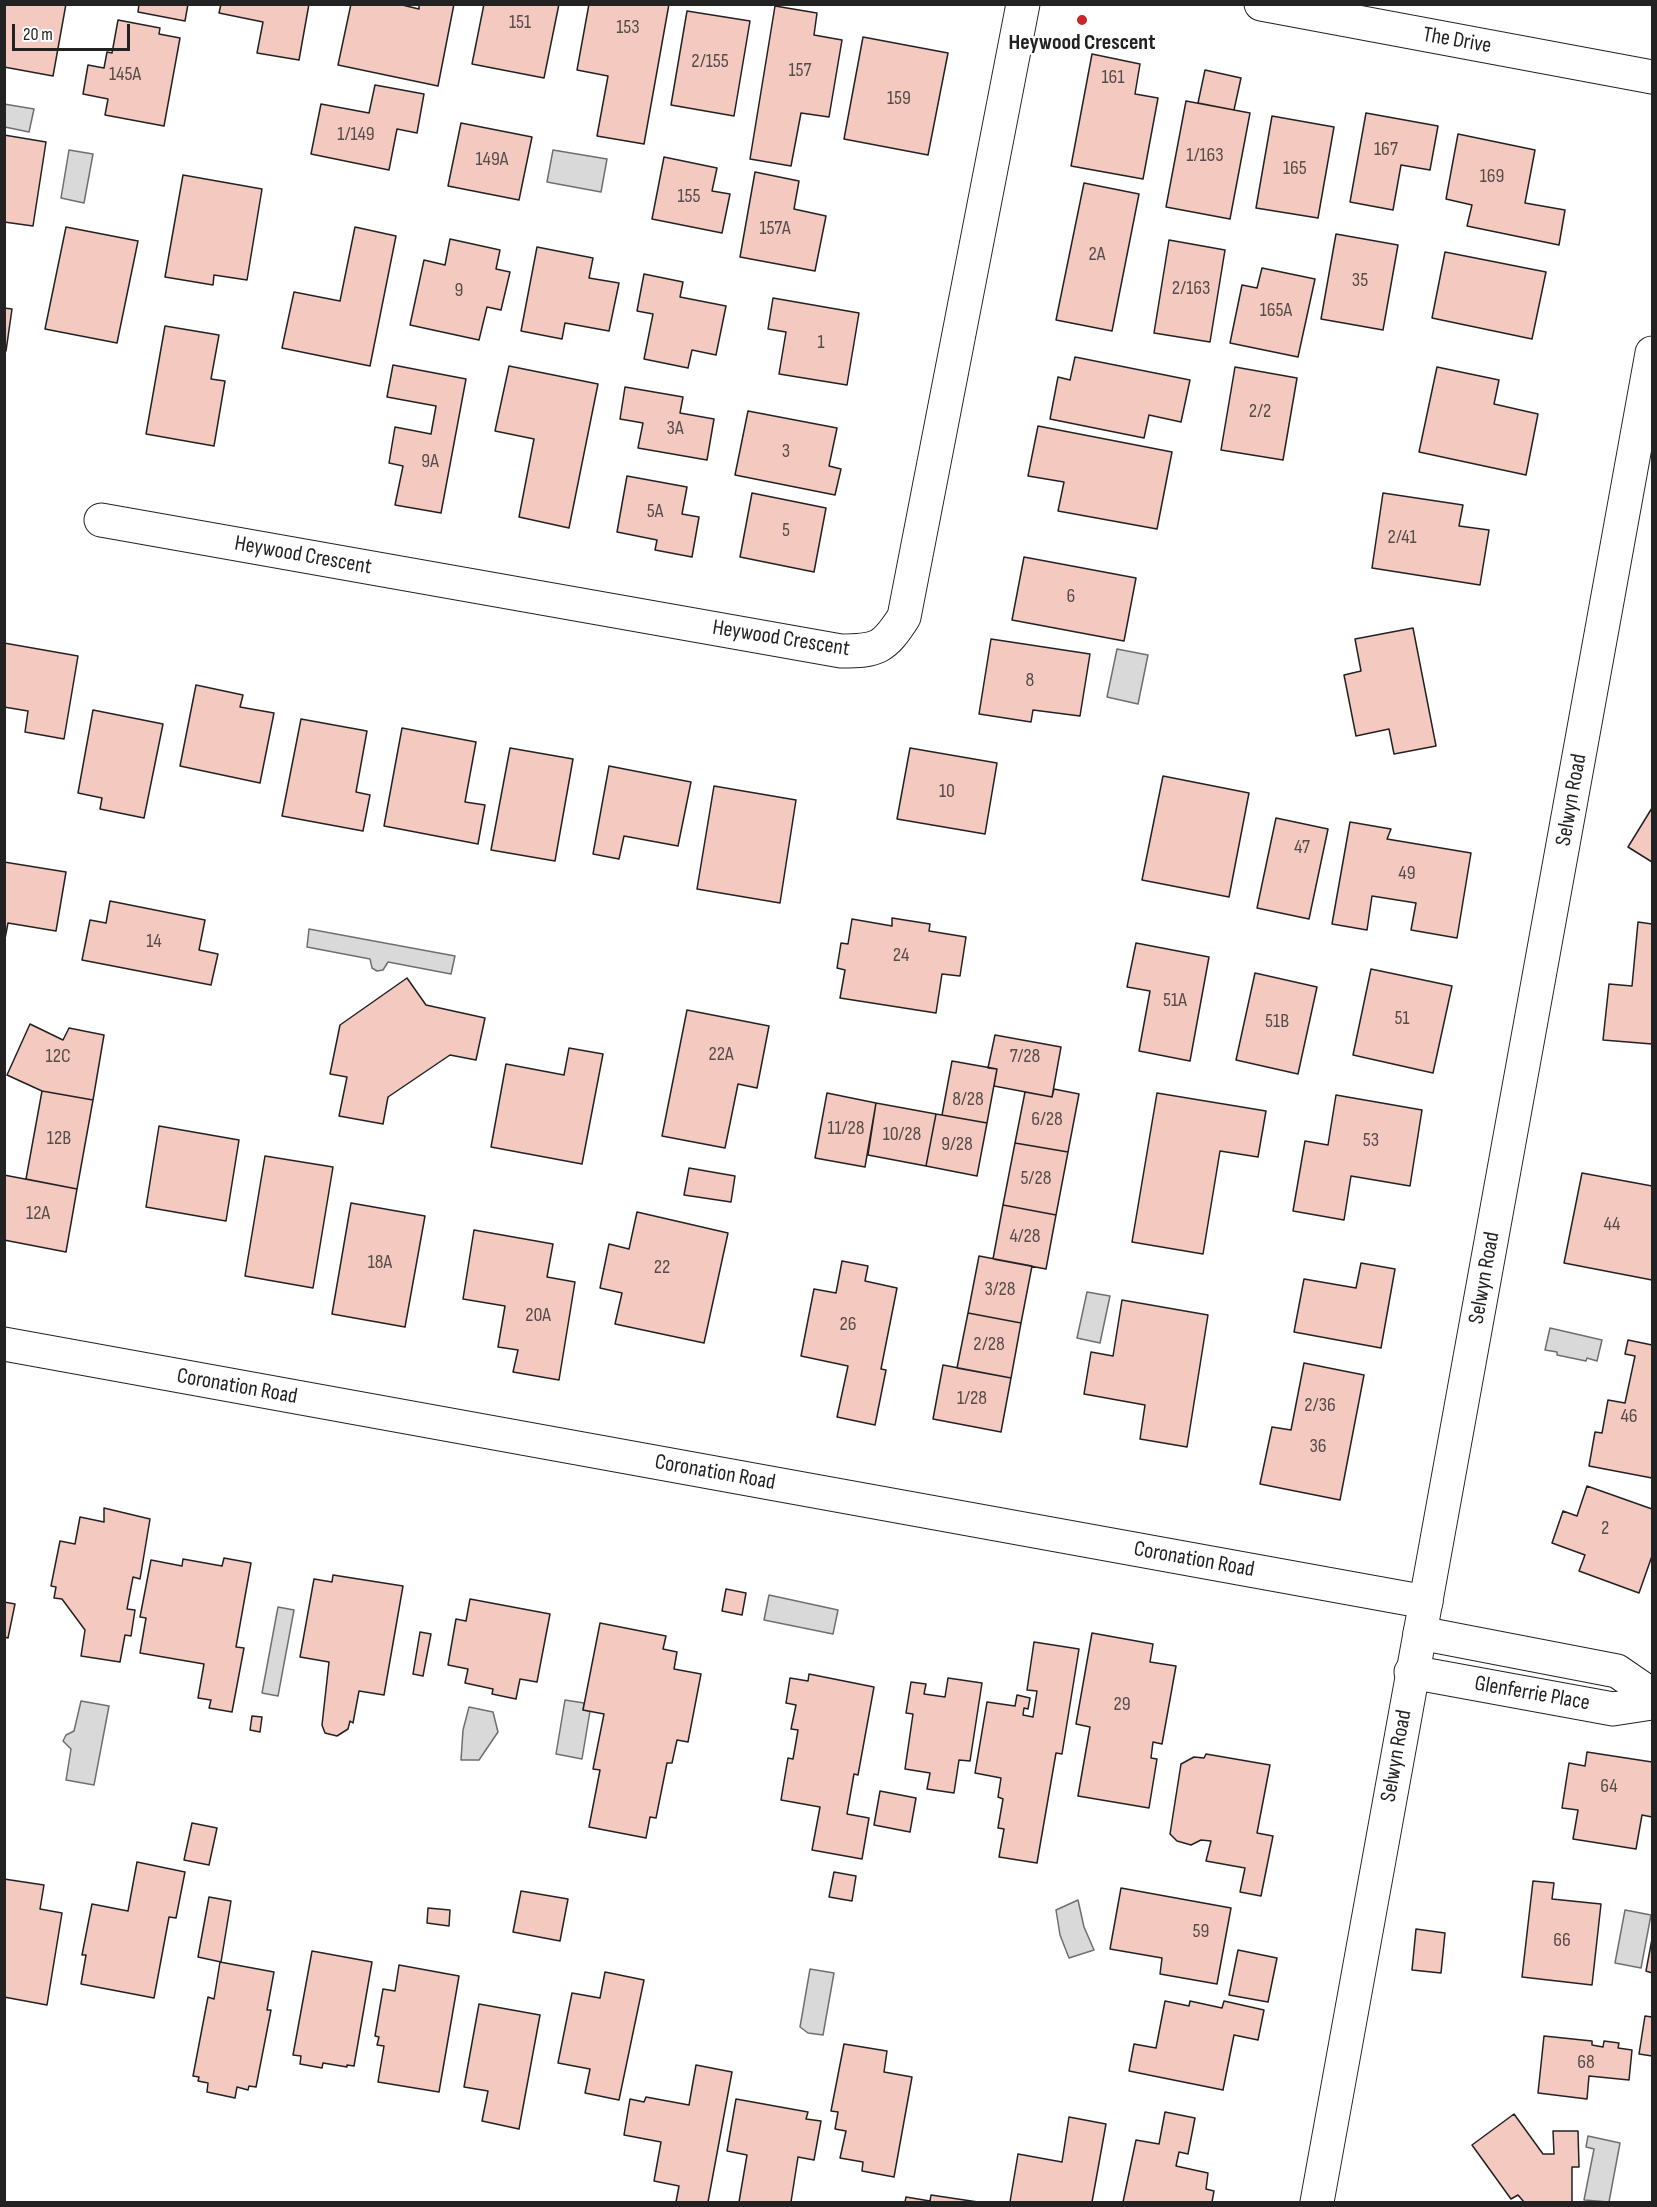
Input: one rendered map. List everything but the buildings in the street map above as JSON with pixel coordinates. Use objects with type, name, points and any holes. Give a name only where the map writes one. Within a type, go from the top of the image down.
[{"type":"street","name":"Heywood Crescent","points":[[100,520],[841,651],[867,651],[890,640],[904,617],[1023,4]]},
{"type":"street","name":"The Drive","points":[[1261,4],[1653,77]]},
{"type":"street","name":"Selwyn Road","points":[[1317,2202],[1412,1672],[1639,506],[1653,353]]},
{"type":"street","name":"Coronation Road","points":[[4,1344],[1426,1602]]},
{"type":"street","name":"Glenferrie Place","points":[[1420,1633],[1617,1671],[1653,1695]]},
{"type":"street","name":"Glenferrie Place","points":[[1412,1672],[1613,1708],[1653,1703]]},
{"type":"shaded area","points":[[4,104],[34,109],[29,132],[5,127]]},
{"type":"shaded area","points":[[69,150],[93,154],[84,203],[61,198]]},
{"type":"shaded area","points":[[553,150],[607,159],[601,192],[547,182]]},
{"type":"shaded area","points":[[1117,649],[1148,655],[1138,704],[1107,697]]},
{"type":"shaded area","points":[[309,929],[455,956],[451,974],[388,962],[383,970],[377,971],[372,968],[370,959],[307,947]]},
{"type":"shaded area","points":[[1087,1292],[1110,1296],[1100,1343],[1077,1338]]},
{"type":"shaded area","points":[[1550,1328],[1602,1340],[1597,1361],[1557,1355],[1557,1352],[1545,1350]]},
{"type":"shaded area","points":[[769,1595],[838,1610],[833,1634],[764,1620]]},
{"type":"shaded area","points":[[278,1607],[294,1610],[278,1696],[262,1693]]},
{"type":"shaded area","points":[[565,1700],[584,1703],[583,1710],[590,1711],[582,1759],[556,1754]]},
{"type":"shaded area","points":[[81,1701],[109,1706],[94,1785],[66,1780],[71,1749],[63,1741],[66,1735],[74,1731]]},
{"type":"shaded area","points":[[469,1707],[493,1712],[498,1732],[479,1760],[461,1760],[463,1730]]},
{"type":"shaded area","points":[[1078,1900],[1084,1927],[1094,1950],[1069,1958],[1060,1935],[1056,1910]]},
{"type":"shaded area","points":[[1625,1910],[1651,1915],[1641,1968],[1615,1963]]},
{"type":"shaded area","points":[[810,1969],[834,1973],[823,2035],[808,2033],[800,2027]]},
{"type":"shaded area","points":[[1588,2136],[1620,2143],[1609,2202],[1584,2200],[1594,2149],[1586,2147]]},
{"type":"place","name":"Heywood Crescent","points":[[1082,20]]}]
